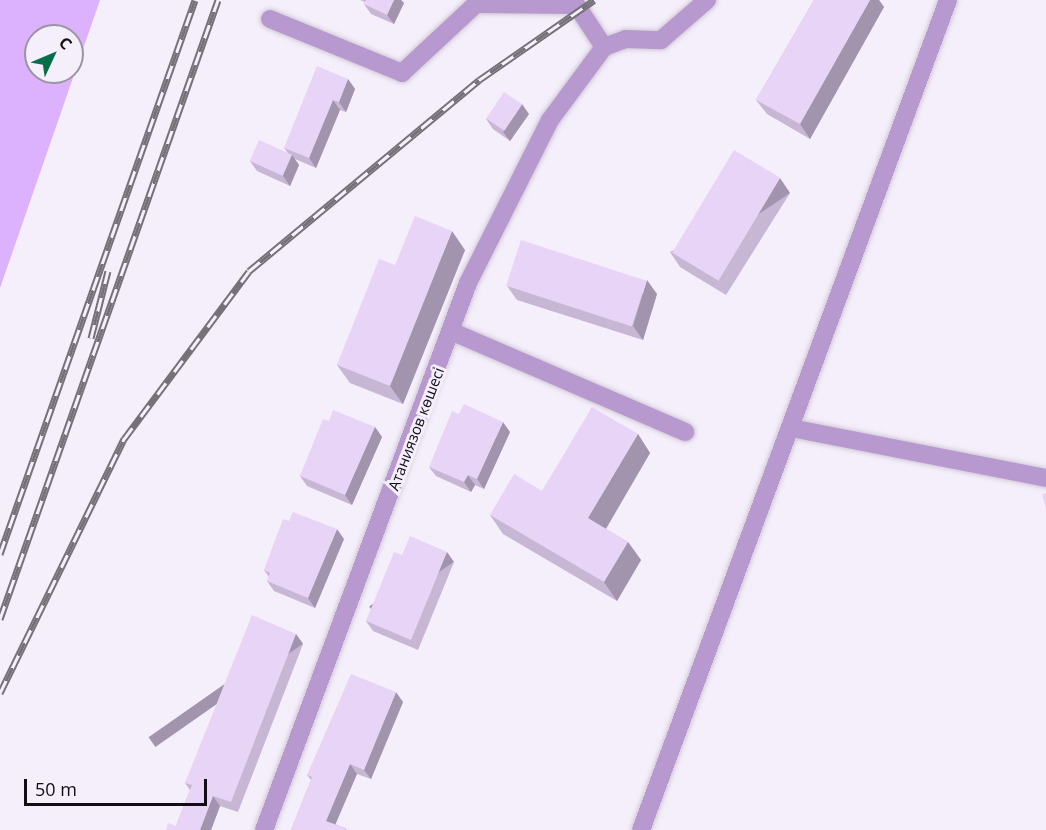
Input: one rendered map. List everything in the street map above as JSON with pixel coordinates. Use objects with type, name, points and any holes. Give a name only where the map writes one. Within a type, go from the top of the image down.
[{"type":"street","points":[[270,19],[402,73],[474,2],[574,3],[604,47],[626,39],[661,40],[707,0]]},
{"type":"street","points":[[640,830],[948,0]]},
{"type":"street","name":"Атаниязов көшесі","points":[[264,830],[453,332],[468,283],[513,186],[550,120],[604,47]]},
{"type":"street","points":[[453,332],[685,432]]},
{"type":"street","points":[[791,428],[1046,478]]},
{"type":"shaded area","points":[[0,0],[100,0],[84,46],[84,24],[24,24],[24,84],[71,84],[0,288]]},
{"type":"building","points":[[366,0],[394,0],[387,15],[364,4]]},
{"type":"building","points":[[814,0],[870,0],[800,124],[756,100]]},
{"type":"building","points":[[317,66],[348,79],[339,102],[333,100],[309,158],[284,148]]},
{"type":"building","points":[[504,92],[522,104],[504,131],[486,119]]},
{"type":"building","points":[[259,140],[292,155],[283,176],[250,161]]},
{"type":"building","points":[[734,150],[780,178],[718,281],[672,253]]},
{"type":"building","points":[[415,216],[452,231],[390,386],[337,365],[379,259],[395,265]]},
{"type":"building","points":[[521,240],[647,281],[632,326],[506,286]]},
{"type":"building","points":[[464,404],[503,422],[477,479],[468,475],[464,482],[429,467],[452,411],[459,414]]},
{"type":"building","points":[[592,407],[638,434],[588,518],[628,542],[604,582],[490,515],[514,474],[542,491]]},
{"type":"building","points":[[333,410],[375,427],[345,495],[300,476],[323,419],[329,421]]},
{"type":"building","points":[[1046,493],[1046,509],[1042,494]]},
{"type":"building","points":[[293,512],[337,529],[308,598],[267,581],[270,573],[264,570],[283,519],[289,521]]},
{"type":"building","points":[[410,536],[447,552],[411,640],[366,621],[394,552],[402,555]]},
{"type":"building","points":[[252,615],[296,634],[231,802],[213,796],[200,830],[166,830],[168,823],[176,826],[192,785],[185,783]]},
{"type":"building","points":[[351,674],[396,692],[364,770],[350,764],[326,821],[345,828],[345,830],[291,830],[312,777],[307,775]]},
{"type":"railway","points":[[0,554],[195,0]]},
{"type":"railway","points":[[0,619],[218,0]]},
{"type":"railway","points":[[0,693],[124,439],[249,271],[479,80],[594,0]]},
{"type":"railway","points":[[91,338],[108,271]]}]
